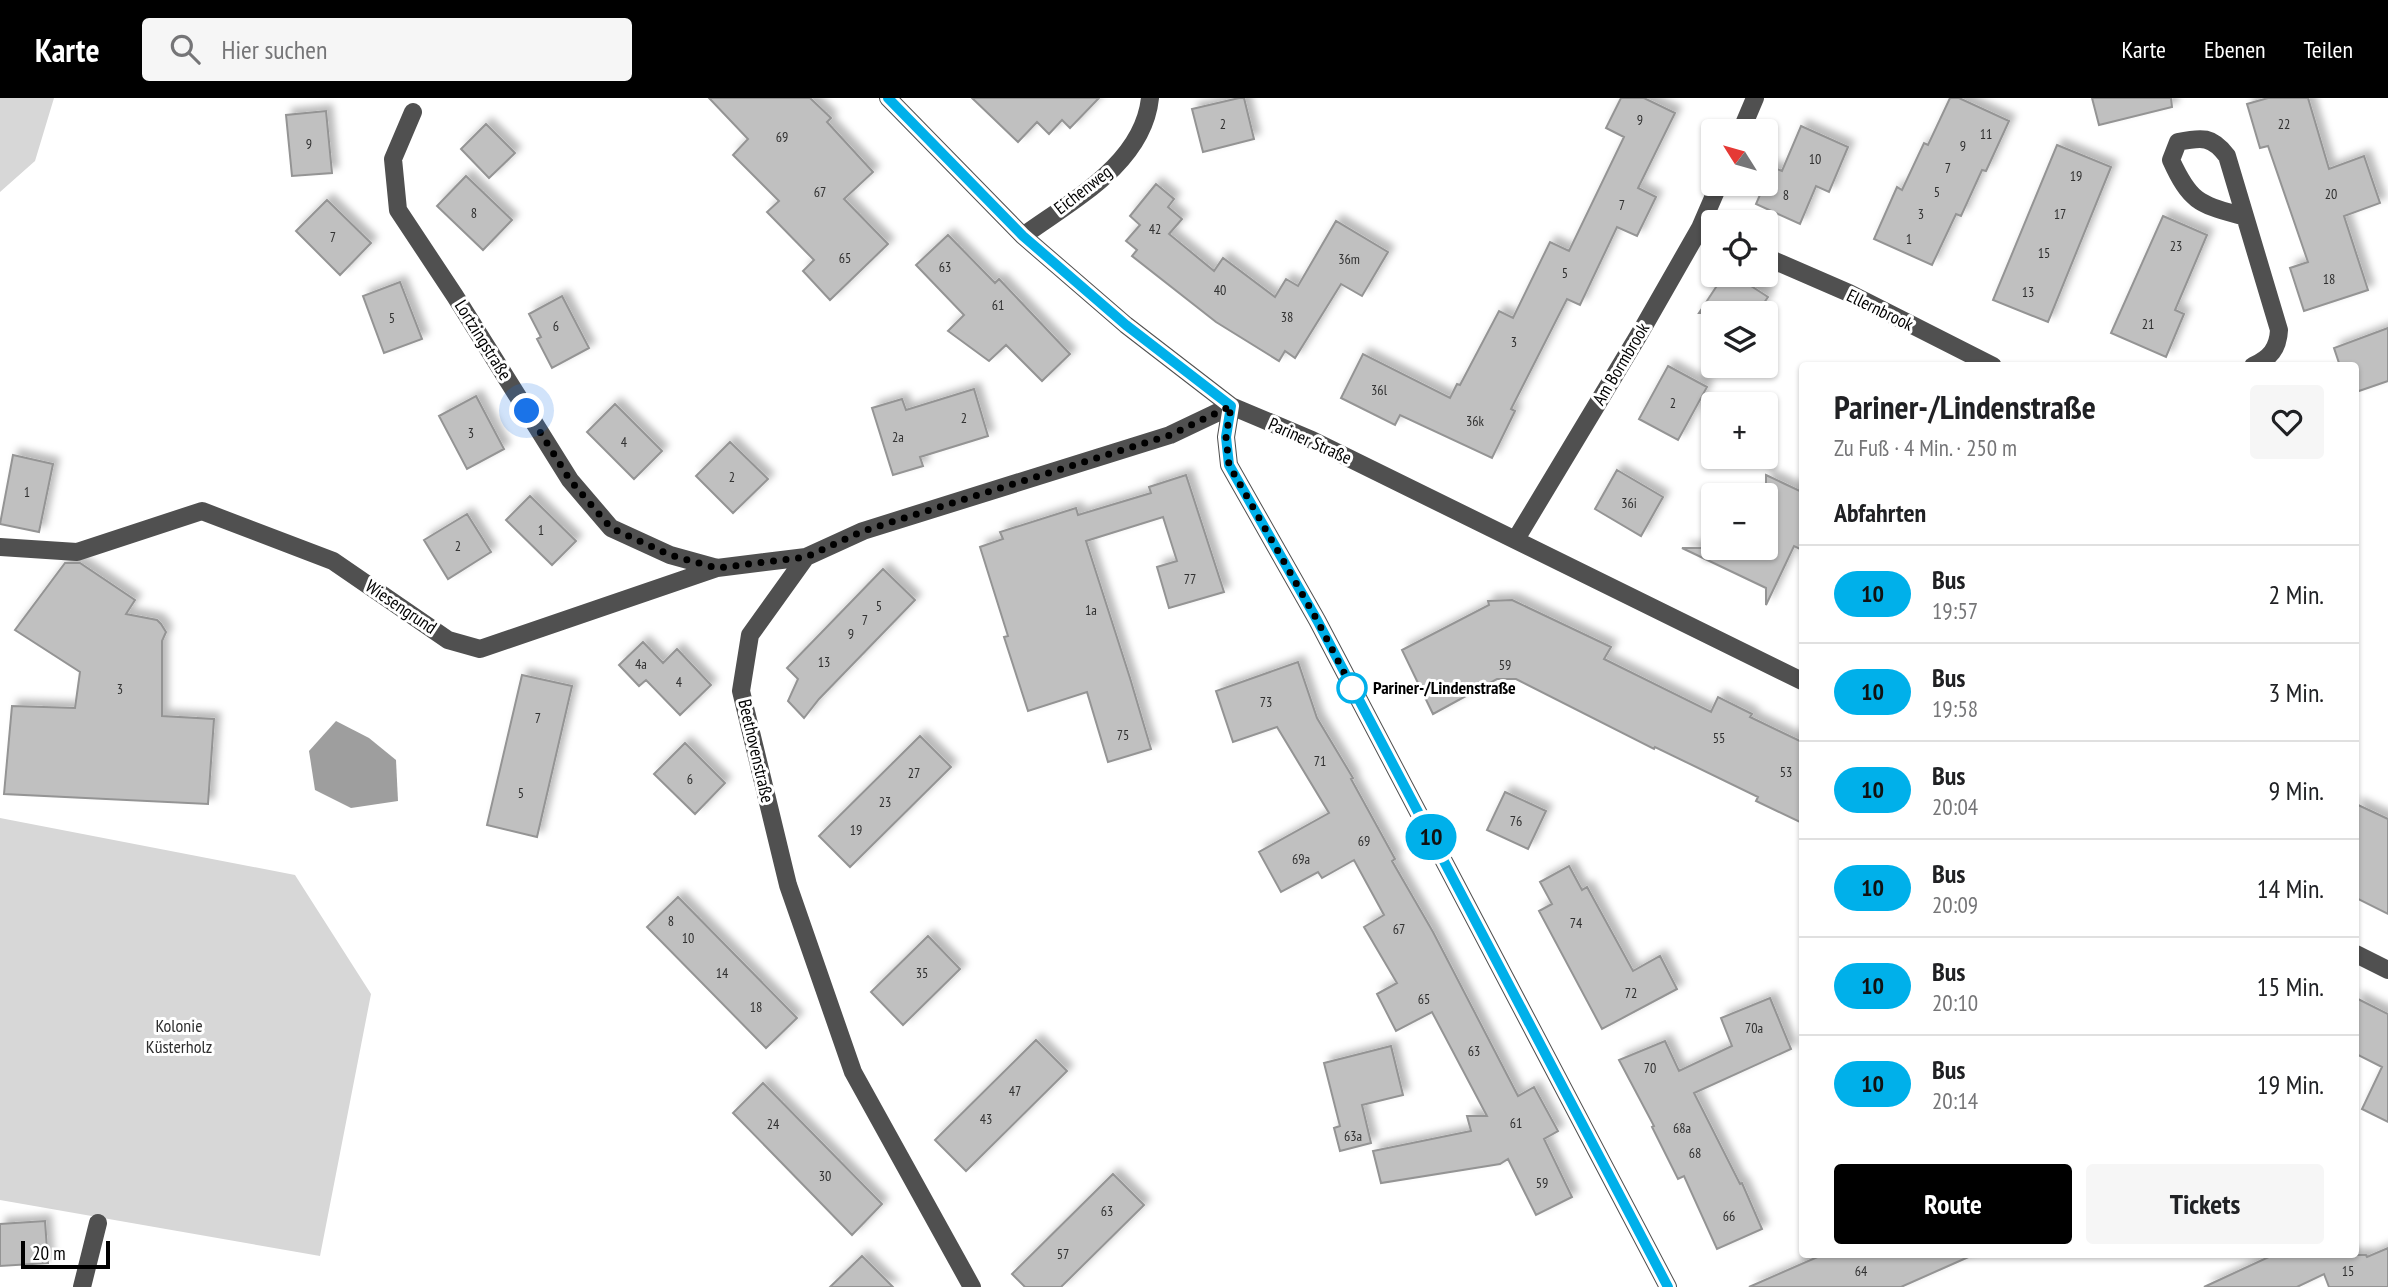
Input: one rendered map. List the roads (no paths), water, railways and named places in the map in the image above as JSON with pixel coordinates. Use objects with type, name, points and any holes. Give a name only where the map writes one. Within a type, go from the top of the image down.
[{"type":"street","name":"Pariner Straße","points":[[888,98],[1023,236],[1126,325],[1231,406],[1312,440],[1799,680]]},
{"type":"street","name":"Eichenweg","points":[[1023,236],[1108,174],[1133,144],[1148,113],[1150,98]]},
{"type":"street","points":[[1746,119],[1755,98]]},
{"type":"street","name":"Lortzingstraße","points":[[413,112],[393,159],[398,210],[570,480],[611,528],[670,555],[717,568]]},
{"type":"street","points":[[2245,217],[2203,205],[2183,186],[2171,160],[2178,142],[2197,138],[2217,143],[2227,156],[2279,330],[2278,345],[2260,362]]},
{"type":"street","name":"Am Bormbrook","points":[[1516,539],[1640,333],[1701,239]]},
{"type":"street","name":"Ellernbrook","points":[[1778,262],[1849,293],[1985,362]]},
{"type":"street","points":[[1231,406],[1226,437],[1229,465],[1317,620],[1668,1287]]},
{"type":"street","name":"Beethovenstraße","points":[[972,1287],[853,1072],[788,885],[741,691],[750,635],[806,557],[863,531],[1170,435],[1231,406]]},
{"type":"street","name":"Wiesengrund","points":[[0,547],[77,552],[202,511],[333,561],[448,640],[480,649],[717,568],[806,557]]},
{"type":"street","points":[[2359,956],[2388,970]]},
{"type":"street","points":[[82,1287],[98,1223]]},
{"type":"place","name":"Pariner-/Lindenstraße","points":[[1352,688]]},
{"type":"park label","name":"Kolonie Küsterholz","points":[[179,1036]]}]
